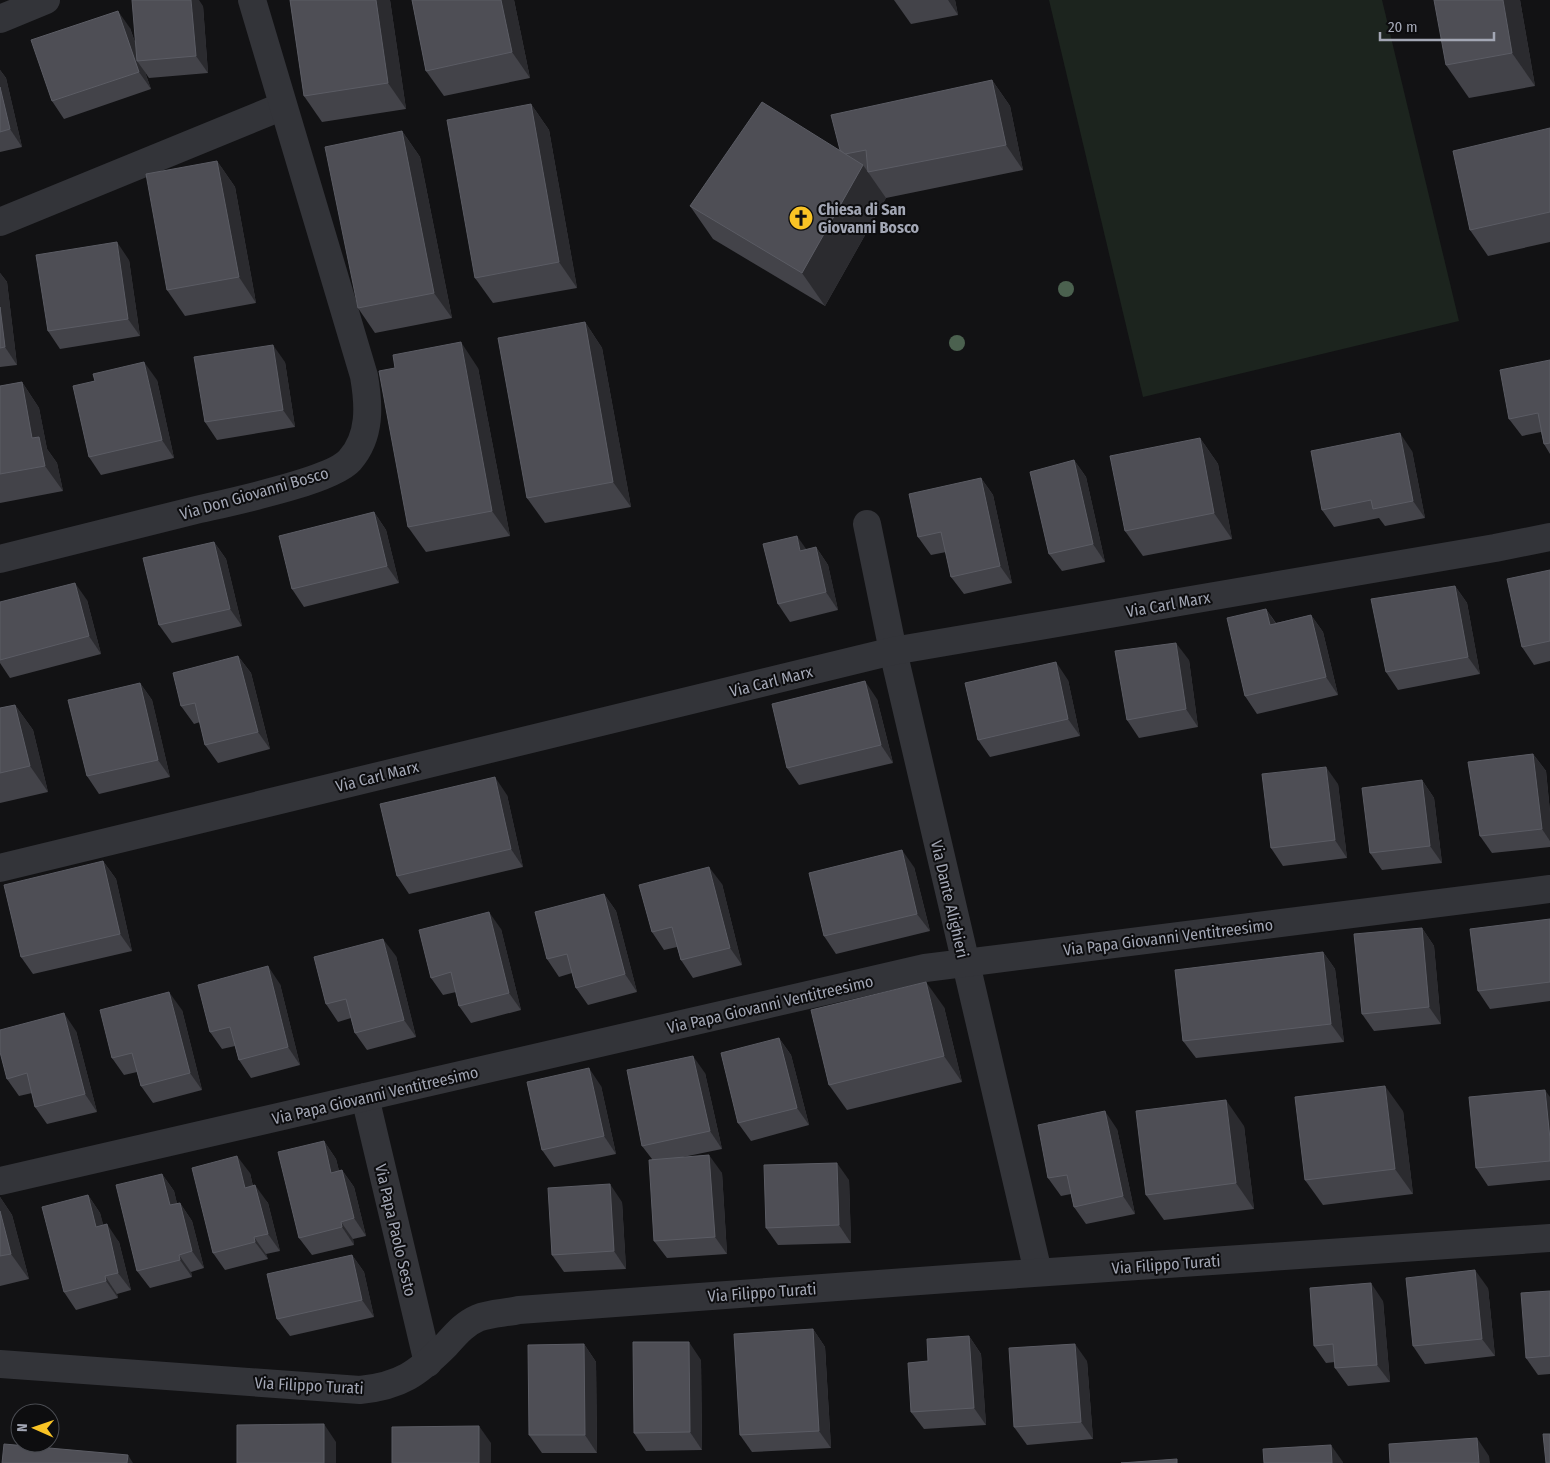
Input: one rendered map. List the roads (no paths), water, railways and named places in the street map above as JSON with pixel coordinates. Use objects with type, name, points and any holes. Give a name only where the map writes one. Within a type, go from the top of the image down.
[{"type":"street","points":[[0,19],[46,0]]},
{"type":"street","name":"Via Don Giovanni Bosco","points":[[0,558],[290,486],[338,469],[349,461],[358,448],[368,417],[368,399],[364,376],[252,0]]},
{"type":"street","points":[[0,222],[283,106]]},
{"type":"street","name":"Via Dante Alighieri","points":[[867,524],[893,651],[1038,1272]]},
{"type":"street","name":"Via Carl Marx","points":[[0,868],[893,651],[1485,550],[1550,537]]},
{"type":"street","name":"Via Papa Giovanni Ventitreesimo","points":[[0,1181],[925,968],[1550,889]]},
{"type":"street","name":"Via Papa Paolo Sesto","points":[[365,1097],[428,1362]]},
{"type":"street","name":"Via Filippo Turati","points":[[0,1364],[360,1390],[380,1388],[406,1379],[428,1362],[460,1329],[479,1317],[519,1310],[1038,1272],[1550,1238]]},
{"type":"place","name":"Chiesa di San Giovanni Bosco","points":[[801,218]]}]
